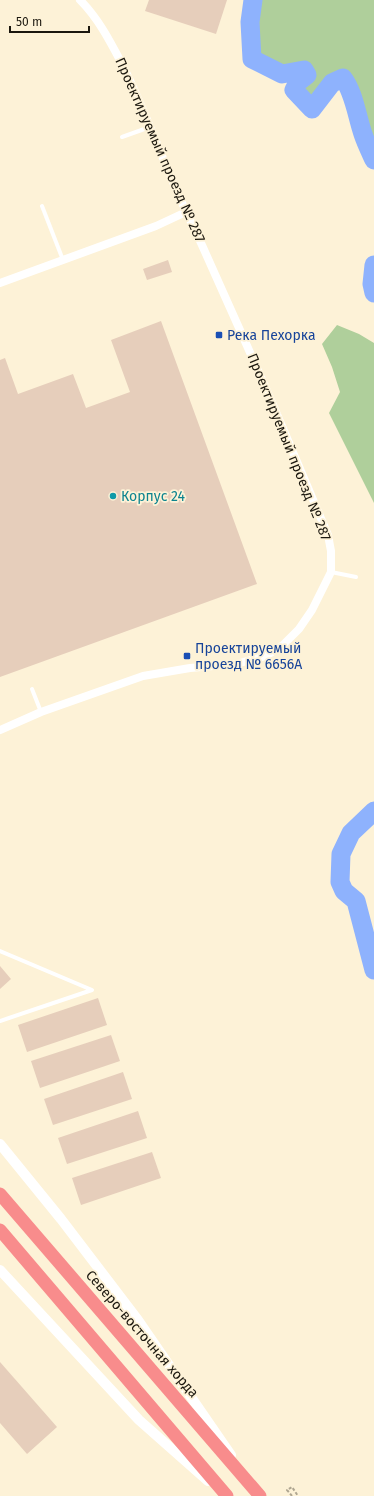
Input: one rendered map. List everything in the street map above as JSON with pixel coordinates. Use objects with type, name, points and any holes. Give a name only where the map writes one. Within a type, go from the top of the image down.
[{"type":"highway","name":"Северо-восточная хорда","points":[[0,1194],[258,1493]]},
{"type":"highway","points":[[0,1230],[226,1496]]},
{"type":"street","name":"Проектируемый проезд № 287","points":[[0,730],[41,712],[143,676],[190,668],[236,664],[266,656],[283,645],[299,629],[312,610],[331,572],[331,551],[328,535],[262,379],[186,212],[133,85],[100,24],[80,0]]},
{"type":"street","points":[[0,283],[156,226],[186,212]]},
{"type":"street","points":[[0,1144],[61,1218],[138,1320],[258,1493]]},
{"type":"street","points":[[0,1270],[139,1420],[226,1496]]},
{"type":"lane","points":[[122,137],[150,127]]},
{"type":"lane","points":[[42,206],[63,260]]},
{"type":"lane","points":[[331,572],[356,577]]},
{"type":"lane","points":[[32,689],[41,712]]},
{"type":"lane","points":[[0,951],[92,990],[0,1021]]},
{"type":"path","points":[[292,1496],[287,1490],[292,1487],[298,1496]]},
{"type":"green space","points":[[253,0],[374,0],[374,160],[363,134],[350,90],[343,78],[332,83],[312,109],[294,90],[298,82],[306,75],[304,70],[282,74],[252,59],[250,22]]},
{"type":"green space","points":[[337,325],[359,334],[374,343],[374,503],[329,413],[340,392],[332,367],[322,344]]},
{"type":"building","points":[[149,0],[227,0],[216,34],[145,11]]},
{"type":"building","points":[[168,260],[172,272],[147,280],[143,269]]},
{"type":"building","name":"Корпус 24","points":[[161,321],[257,584],[0,677],[0,360],[5,358],[18,394],[73,374],[86,408],[130,392],[111,340]]},
{"type":"building","points":[[0,966],[11,979],[0,989]]},
{"type":"building","points":[[98,998],[107,1025],[27,1052],[18,1025]]},
{"type":"building","points":[[111,1035],[120,1061],[40,1088],[31,1061]]},
{"type":"building","points":[[123,1072],[132,1099],[53,1125],[44,1099]]},
{"type":"building","points":[[138,1111],[147,1138],[67,1164],[58,1138]]},
{"type":"building","points":[[152,1152],[161,1178],[81,1205],[72,1178]]},
{"type":"building","points":[[0,1362],[57,1427],[27,1454],[0,1423]]},
{"type":"waterway","points":[[253,0],[250,22],[252,59],[282,74],[304,70],[307,75],[298,82],[294,90],[312,109],[332,83],[343,78],[350,90],[363,134],[374,160]]},
{"type":"waterway","points":[[374,265],[372,284],[374,293]]},
{"type":"waterway","points":[[374,811],[351,833],[341,854],[340,882],[344,891],[356,901],[374,970]]},
{"type":"place","name":"Река Пехорка","points":[[219,335]]},
{"type":"place","name":"Корпус 24","points":[[113,496]]},
{"type":"place","name":"Проектируемый проезд № 6656А","points":[[187,656]]}]
